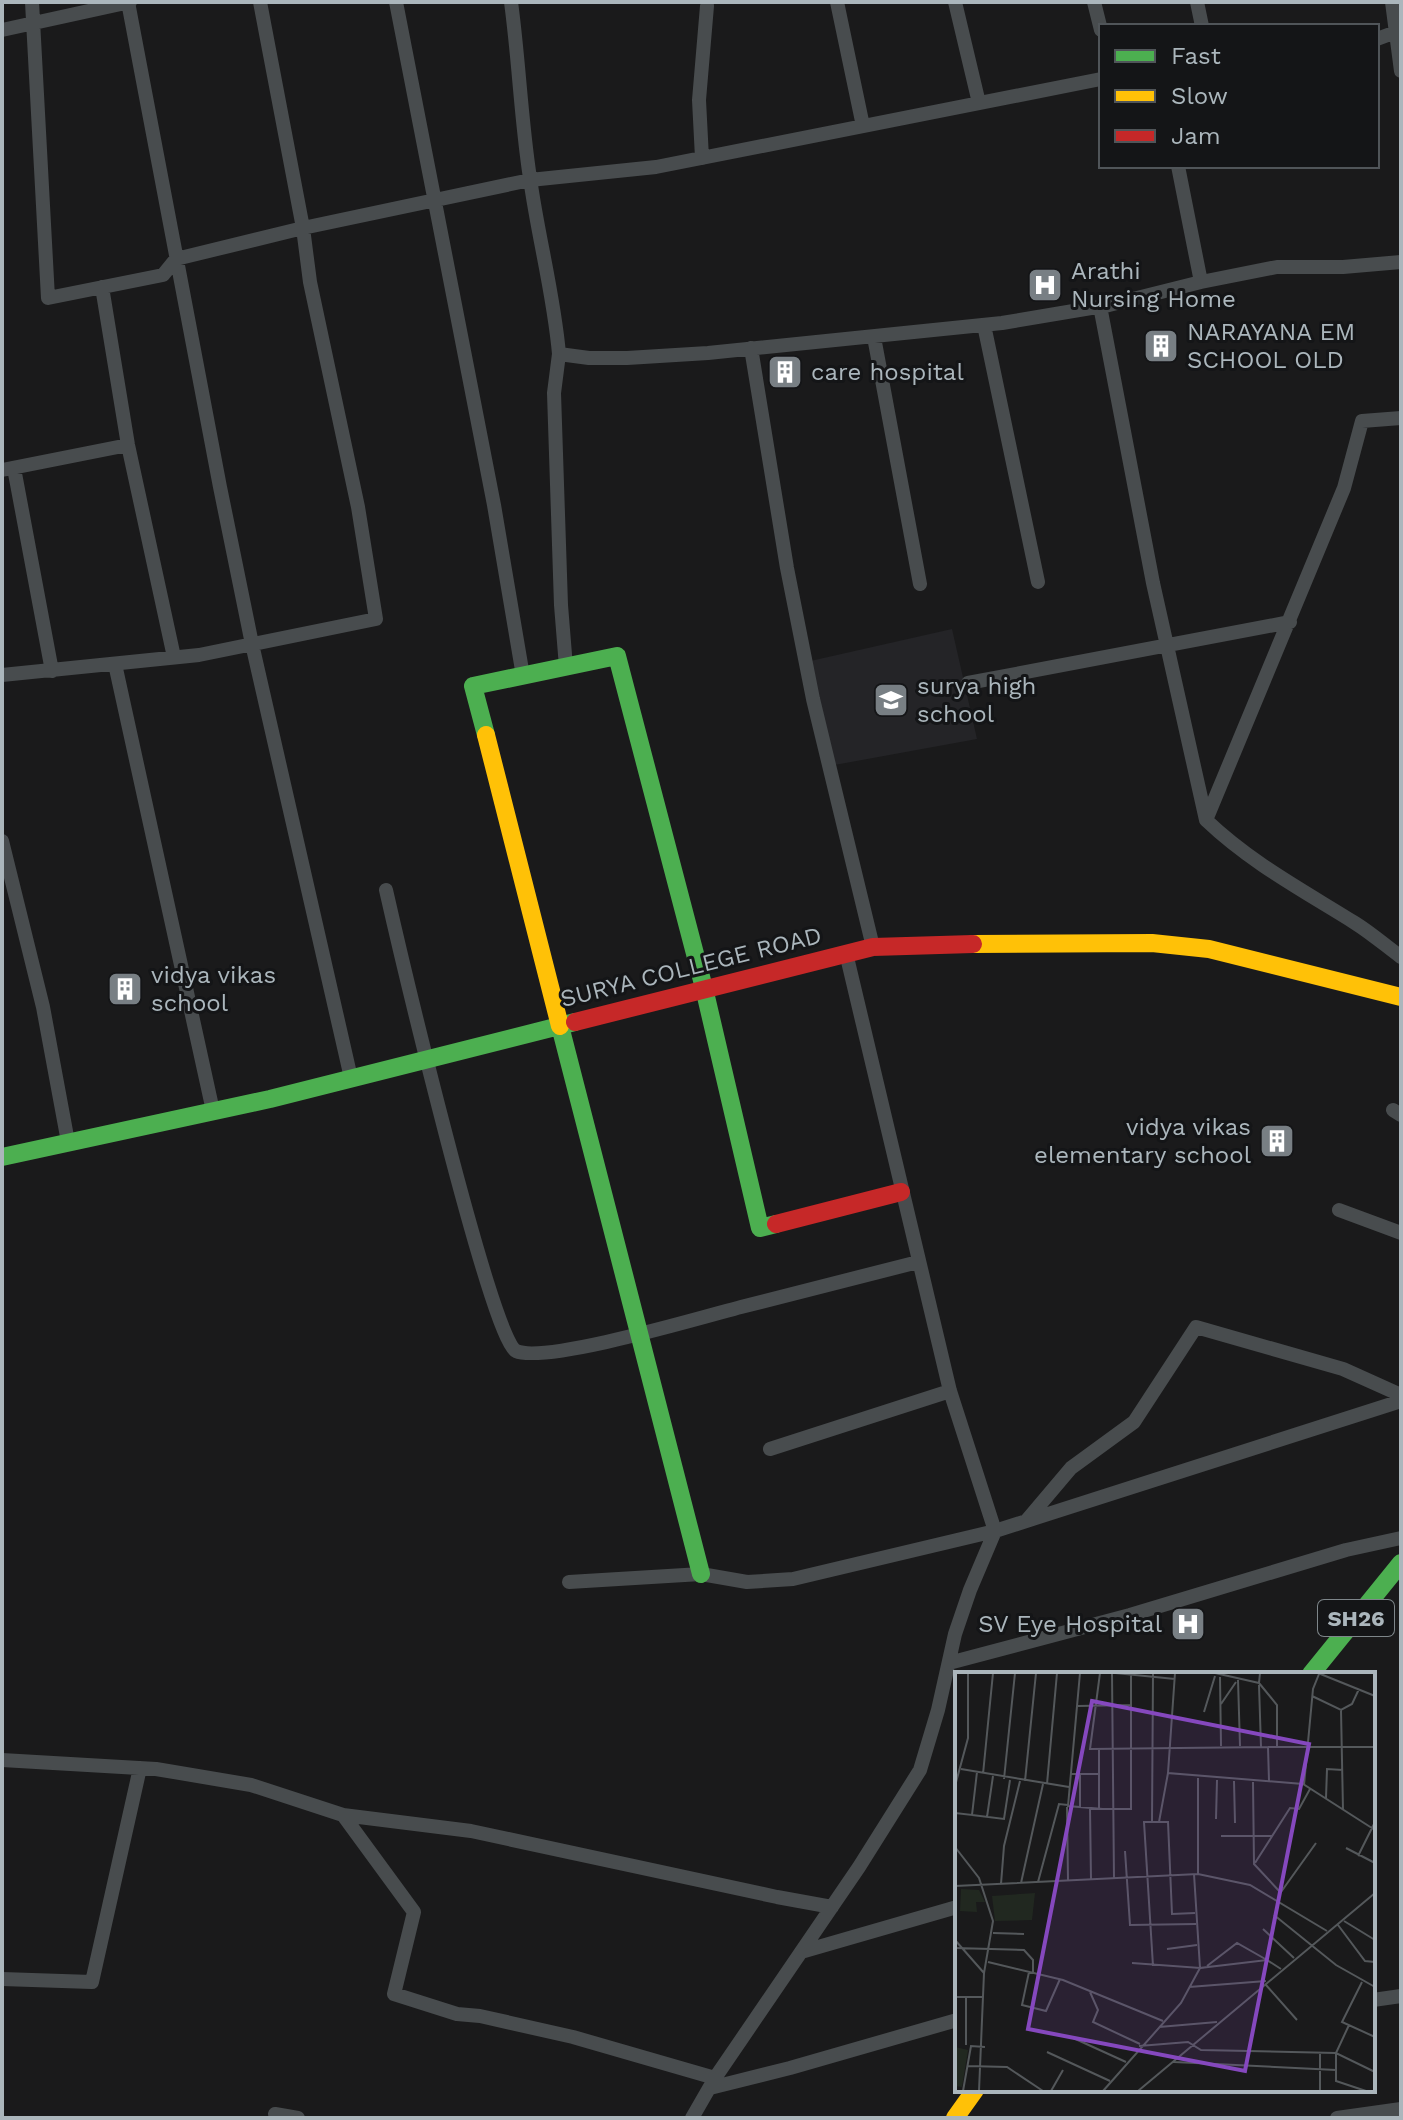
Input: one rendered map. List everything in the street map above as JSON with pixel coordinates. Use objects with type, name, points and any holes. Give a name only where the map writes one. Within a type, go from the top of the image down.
[{"type":"street","points":[[32,2],[48,298],[163,275],[176,259],[436,199],[530,180],[656,167],[1099,79]]},
{"type":"street","points":[[2,30],[129,2],[252,644],[351,1078]]},
{"type":"street","points":[[2,675],[174,657],[376,619],[358,507],[310,282],[303,228],[260,2]]},
{"type":"street","points":[[396,2],[494,505],[523,676]]},
{"type":"street","points":[[511,2],[530,180],[559,354],[554,393],[566,667]]},
{"type":"street","points":[[837,2],[863,126]]},
{"type":"street","points":[[955,2],[979,103]]},
{"type":"street","points":[[1094,2],[1100,24]]},
{"type":"street","points":[[1197,2],[1202,24]]},
{"type":"street","points":[[1392,2],[1401,71]]},
{"type":"street","points":[[702,158],[699,100],[707,6]]},
{"type":"street","points":[[1379,38],[1398,31]]},
{"type":"street","points":[[1178,168],[1201,282]]},
{"type":"street","points":[[559,354],[627,358],[984,325],[1100,306],[1277,267],[1343,267],[1401,262]]},
{"type":"street","points":[[102,287],[128,445],[174,657]]},
{"type":"street","points":[[1100,306],[1206,820],[1230,843],[1295,888],[1357,924],[1401,957]]},
{"type":"street","points":[[984,325],[1038,582]]},
{"type":"street","points":[[874,337],[920,584]]},
{"type":"street","points":[[751,348],[787,568],[813,699],[873,947]]},
{"type":"street","points":[[1206,820],[1344,488],[1362,421],[1401,418]]},
{"type":"street","points":[[52,671],[8,469],[128,445]]},
{"type":"street","points":[[968,683],[1290,622]]},
{"type":"street","points":[[701,1574],[473,686],[617,656],[704,988],[760,1228],[901,1192]]},
{"type":"street","points":[[115,664],[213,1111]]},
{"type":"street","points":[[2,841],[43,1007],[68,1142]]},
{"type":"street","points":[[386,890],[425,1059],[492,1301],[509,1346],[518,1352],[541,1353],[640,1334],[918,1262]]},
{"type":"street","name":"SURYA COLLEGE ROAD","points":[[2,1157],[351,1078],[873,947],[1046,942],[1152,943],[1209,949],[1400,993]]},
{"type":"street","points":[[692,2118],[712,2083],[832,1907],[920,1770],[970,1590],[995,1531],[950,1391],[846,953]]},
{"type":"street","points":[[1339,1210],[1401,1233]]},
{"type":"street","points":[[1027,1521],[1071,1468],[1134,1422],[1196,1327],[1343,1369],[1401,1398]]},
{"type":"street","points":[[770,1449],[950,1391]]},
{"type":"street","points":[[569,1582],[701,1574],[747,1582],[793,1579],[995,1531],[1401,1398]]},
{"type":"street","points":[[949,1663],[1130,1615],[1346,1550],[1401,1538]]},
{"type":"street","name":"SH26","points":[[1313,1672],[1401,1563]]},
{"type":"street","points":[[2,1760],[140,1768],[251,1785],[343,1815],[471,1831],[832,1907]]},
{"type":"street","points":[[2,1979],[92,1982],[140,1768]]},
{"type":"street","points":[[343,1815],[414,1912],[394,1994],[457,2014],[480,2016],[573,2037],[712,2083],[790,2068],[955,2021]]},
{"type":"street","points":[[801,1952],[955,1908]]},
{"type":"street","points":[[1375,2000],[1401,1996]]},
{"type":"street","points":[[955,2118],[974,2092]]},
{"type":"street","points":[[1337,2118],[1401,2109]]},
{"type":"street","points":[[275,2114],[298,2118]]},
{"type":"shaded area","name":"surya high school","points":[[952,629],[977,739],[829,766],[806,662]]},
{"type":"traffic: fast","points":[[486,735],[473,686],[617,656],[704,988],[760,1228],[776,1224]]},
{"type":"traffic: fast","points":[[2,1157],[270,1099],[575,1022]]},
{"type":"traffic: fast","points":[[560,1026],[701,1574]]},
{"type":"traffic: fast","points":[[1313,1672],[1401,1563]]},
{"type":"traffic: slow","points":[[486,735],[560,1026]]},
{"type":"traffic: slow","points":[[973,944],[1152,943],[1209,949],[1401,997]]},
{"type":"traffic: slow","points":[[955,2118],[974,2092]]},
{"type":"traffic: jam","points":[[575,1022],[873,947],[973,944]]},
{"type":"traffic: jam","points":[[776,1224],[901,1192]]},
{"type":"place","name":"Arathi Nursing Home","points":[[1045,285]]},
{"type":"place","name":"NARAYANA EM SCHOOL OLD","points":[[1161,346]]},
{"type":"place","name":"care hospital","points":[[785,372]]},
{"type":"place","name":"surya high school","points":[[891,700]]},
{"type":"place","name":"vidya vikas school","points":[[125,989]]},
{"type":"place","name":"vidya vikas elementary school","points":[[1277,1141]]},
{"type":"place","name":"SV Eye Hospital","points":[[1188,1624]]}]
